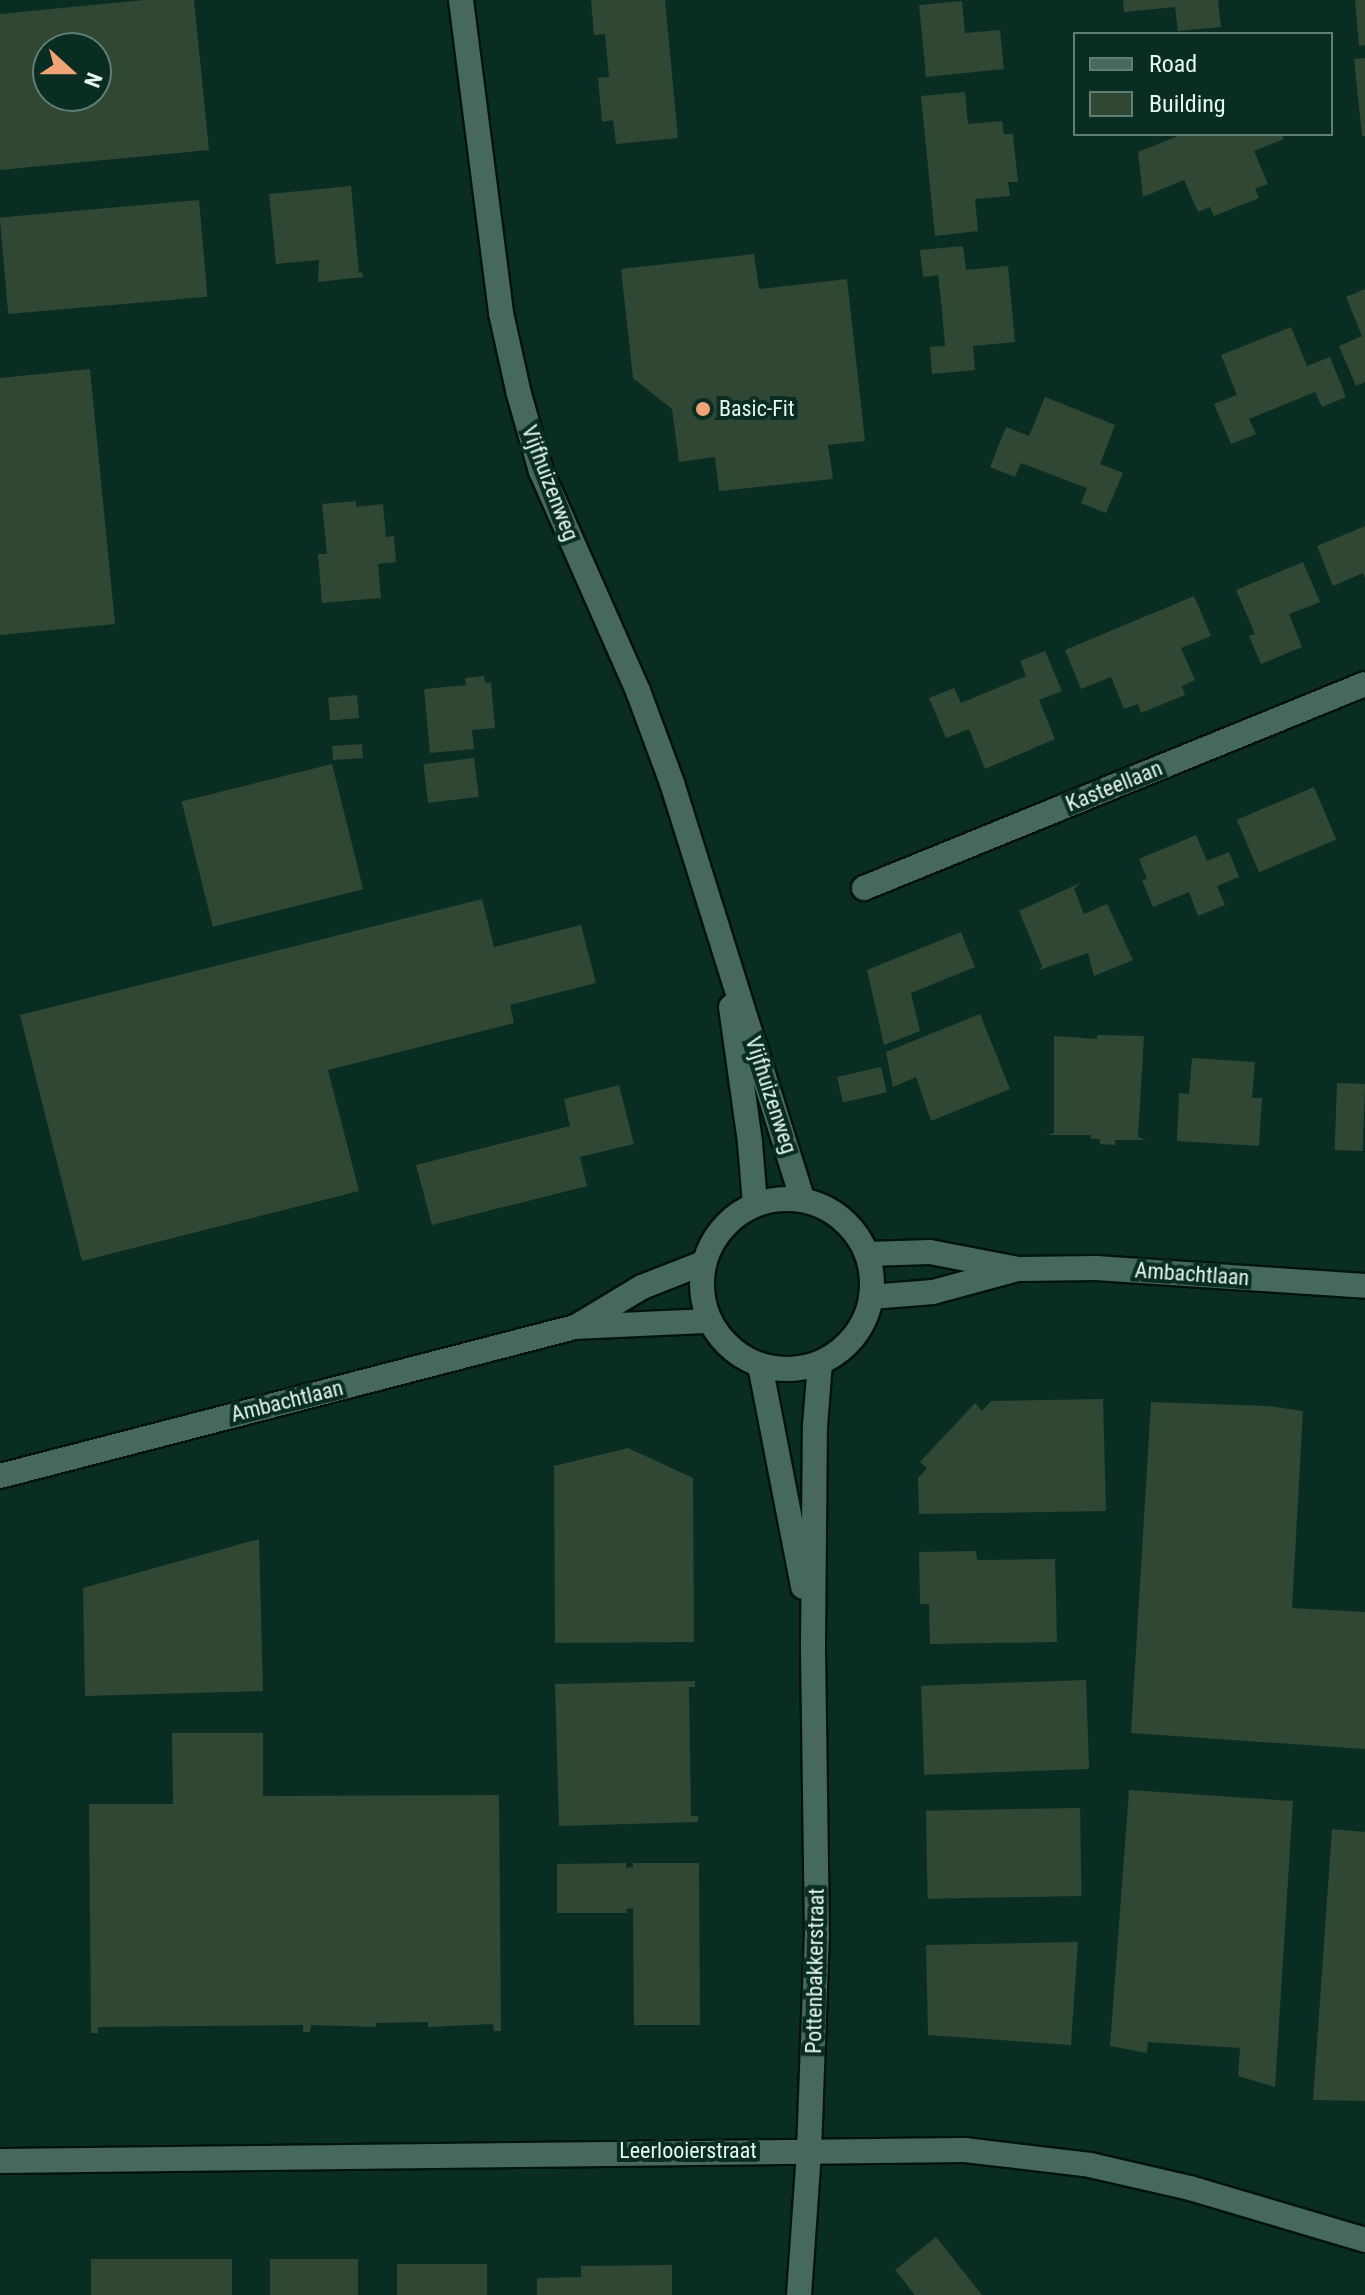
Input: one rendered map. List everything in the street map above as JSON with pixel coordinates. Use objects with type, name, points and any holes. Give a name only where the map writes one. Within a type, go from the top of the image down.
[{"type":"street","name":"Vijfhuizenweg","points":[[461,0],[501,313],[519,394],[541,471],[638,691],[664,759],[787,1138],[803,1200]]},
{"type":"street","name":"Kasteellaan","points":[[864,888],[1365,684]]},
{"type":"street","name":"Vijfhuizenweg","points":[[722,945],[750,1143],[755,1204]]},
{"type":"street","points":[[779,1198],[803,1200],[841,1218],[853,1229],[867,1254],[871,1297],[856,1335],[820,1363],[793,1369],[760,1365],[731,1349],[709,1321],[702,1295],[703,1263],[716,1234],[734,1216],[755,1204],[779,1198]]},
{"type":"street","name":"Ambachtlaan","points":[[867,1254],[930,1252],[1018,1269],[1096,1268],[1365,1286]]},
{"type":"street","name":"Ambachtlaan","points":[[575,1327],[642,1287],[703,1263]]},
{"type":"street","name":"Ambachtlaan","points":[[871,1297],[933,1292],[1018,1269]]},
{"type":"street","name":"Ambachtlaan","points":[[0,1476],[575,1327],[709,1321]]},
{"type":"street","name":"Pottenbakkerstraat","points":[[799,2295],[809,2151],[817,1936],[813,1646],[815,1426],[820,1363]]},
{"type":"street","name":"Pottenbakkerstraat","points":[[760,1365],[775,1428],[813,1646]]},
{"type":"street","name":"Leerlooierstraat","points":[[0,2161],[965,2150],[1090,2165],[1190,2188],[1365,2240]]},
{"type":"building","points":[[144,0],[194,0],[209,150],[0,170],[0,14]]},
{"type":"building","points":[[591,0],[665,0],[678,138],[616,144],[613,120],[602,122],[598,78],[609,77],[605,34],[594,35]]},
{"type":"building","points":[[1123,0],[1218,0],[1221,27],[1178,31],[1175,7],[1124,12]]},
{"type":"building","points":[[1355,0],[1365,0],[1365,45],[1359,46]]},
{"type":"building","points":[[962,1],[965,33],[1000,30],[1004,69],[926,77],[919,5]]},
{"type":"building","points":[[1365,58],[1365,136],[1362,136],[1354,59]]},
{"type":"building","points":[[965,92],[968,124],[1002,121],[1004,134],[1013,134],[1018,182],[1008,182],[1010,196],[975,199],[978,231],[935,236],[921,96]]},
{"type":"building","points":[[1178,136],[1283,136],[1284,139],[1254,151],[1268,184],[1255,189],[1259,198],[1214,216],[1210,207],[1198,212],[1184,180],[1143,197],[1138,152]]},
{"type":"building","points":[[351,186],[359,273],[362,272],[363,277],[318,282],[319,260],[276,264],[269,194]]},
{"type":"building","points":[[199,200],[207,297],[8,314],[0,217]]},
{"type":"building","points":[[963,246],[966,270],[1008,266],[1015,342],[973,346],[975,370],[932,374],[930,347],[945,346],[942,311],[938,275],[923,277],[920,250]]},
{"type":"building","points":[[754,254],[759,289],[847,279],[865,441],[828,445],[833,479],[719,491],[715,457],[679,462],[672,409],[633,378],[621,269]]},
{"type":"building","points":[[1365,289],[1365,382],[1356,386],[1339,346],[1362,336],[1346,297]]},
{"type":"building","points":[[1291,327],[1307,366],[1330,357],[1346,397],[1322,407],[1315,392],[1249,419],[1256,434],[1231,444],[1214,404],[1237,395],[1221,355]]},
{"type":"building","points":[[90,369],[115,624],[0,635],[0,378]]},
{"type":"building","points":[[1045,397],[1115,425],[1100,464],[1123,473],[1106,513],[1081,503],[1087,488],[1021,463],[1015,477],[990,467],[1006,427],[1029,436]]},
{"type":"building","points":[[356,501],[356,507],[383,504],[386,537],[394,536],[396,562],[378,564],[381,598],[322,603],[318,554],[327,554],[322,504]]},
{"type":"building","points":[[1365,526],[1365,579],[1363,573],[1333,586],[1317,546]]},
{"type":"building","points":[[1303,562],[1320,602],[1289,614],[1302,647],[1261,664],[1249,636],[1255,634],[1236,590]]},
{"type":"building","points":[[1194,596],[1211,636],[1181,648],[1195,680],[1182,686],[1185,695],[1141,713],[1138,704],[1124,709],[1111,677],[1081,689],[1065,650]]},
{"type":"building","points":[[1045,651],[1062,691],[1039,700],[1055,739],[985,769],[969,729],[946,738],[929,698],[954,688],[961,703],[1026,676],[1020,661]]},
{"type":"building","points":[[484,676],[485,683],[491,683],[495,728],[472,730],[474,749],[430,753],[424,689],[466,685],[465,678]]},
{"type":"building","points":[[357,695],[359,718],[330,720],[328,698]]},
{"type":"building","points":[[362,744],[363,758],[333,760],[332,746]]},
{"type":"building","points":[[474,758],[479,797],[428,803],[423,764]]},
{"type":"building","points":[[332,764],[363,889],[213,927],[182,801]]},
{"type":"building","points":[[1314,787],[1336,839],[1259,872],[1237,820]]},
{"type":"building","points":[[1196,835],[1207,861],[1229,852],[1239,877],[1217,886],[1225,905],[1198,916],[1189,892],[1153,907],[1142,880],[1147,879],[1139,859]]},
{"type":"building","points":[[1080,883],[1074,889],[1084,914],[1107,904],[1133,960],[1094,976],[1088,953],[1039,970],[1042,966],[1019,911]]},
{"type":"building","points":[[482,899],[494,947],[581,925],[596,983],[510,1005],[514,1023],[328,1070],[359,1191],[82,1261],[20,1015]]},
{"type":"building","points":[[961,932],[975,967],[911,993],[920,1031],[884,1045],[867,970]]},
{"type":"building","points":[[980,1014],[1010,1089],[931,1121],[916,1077],[893,1087],[886,1052]]},
{"type":"building","points":[[1097,1035],[1144,1036],[1138,1137],[1146,1140],[1115,1140],[1115,1145],[1100,1144],[1100,1139],[1091,1139],[1091,1135],[1047,1135],[1054,1133],[1054,1036],[1097,1039]]},
{"type":"building","points":[[1192,1058],[1255,1062],[1252,1098],[1262,1098],[1259,1146],[1177,1141],[1179,1093],[1189,1094]]},
{"type":"building","points":[[881,1067],[887,1092],[843,1102],[837,1077]]},
{"type":"building","points":[[1337,1083],[1365,1084],[1363,1151],[1335,1150]]},
{"type":"building","points":[[619,1085],[634,1144],[580,1157],[587,1186],[432,1225],[416,1165],[570,1126],[564,1099]]},
{"type":"building","points":[[1103,1399],[1106,1511],[919,1514],[918,1478],[927,1468],[920,1462],[975,1403],[982,1411],[991,1401]]},
{"type":"building","points":[[1151,1402],[1268,1406],[1303,1411],[1292,1608],[1365,1612],[1365,1749],[1131,1733]]},
{"type":"building","points":[[628,1448],[693,1478],[694,1642],[555,1643],[554,1466]]},
{"type":"building","points":[[259,1539],[263,1691],[85,1696],[83,1588]]},
{"type":"building","points":[[976,1551],[977,1560],[1055,1559],[1057,1642],[930,1644],[929,1604],[920,1604],[919,1552]]},
{"type":"building","points":[[1086,1680],[1089,1769],[924,1775],[921,1686]]},
{"type":"building","points":[[695,1681],[695,1687],[689,1687],[691,1816],[698,1816],[698,1822],[559,1826],[555,1684]]},
{"type":"building","points":[[172,1733],[263,1733],[263,1796],[499,1795],[501,2031],[494,2031],[493,2024],[428,2027],[428,2022],[376,2023],[376,2027],[311,2025],[310,2032],[303,2032],[303,2025],[98,2027],[98,2033],[91,2033],[89,1804],[173,1804]]},
{"type":"building","points":[[1129,1790],[1293,1801],[1275,2087],[1238,2076],[1240,2048],[1148,2042],[1147,2053],[1110,2046]]},
{"type":"building","points":[[1080,1808],[1082,1896],[928,1899],[926,1811]]},
{"type":"building","points":[[1332,1829],[1365,1832],[1365,2101],[1313,2100]]},
{"type":"building","points":[[626,1863],[626,1868],[633,1867],[633,1863],[699,1863],[700,2025],[634,2025],[633,1908],[626,1909],[627,1913],[557,1913],[557,1864]]},
{"type":"building","points":[[1078,1942],[1071,2045],[928,2035],[926,1945]]},
{"type":"building","points":[[936,2237],[982,2295],[915,2295],[895,2270]]},
{"type":"building","points":[[91,2259],[232,2259],[232,2295],[91,2295]]},
{"type":"building","points":[[270,2259],[358,2259],[358,2295],[270,2295]]},
{"type":"building","points":[[397,2264],[487,2264],[487,2295],[397,2295]]},
{"type":"building","points":[[672,2265],[672,2295],[537,2295],[537,2278],[581,2277],[581,2266]]},
{"type":"place","name":"Basic-Fit","points":[[703,409]]}]
